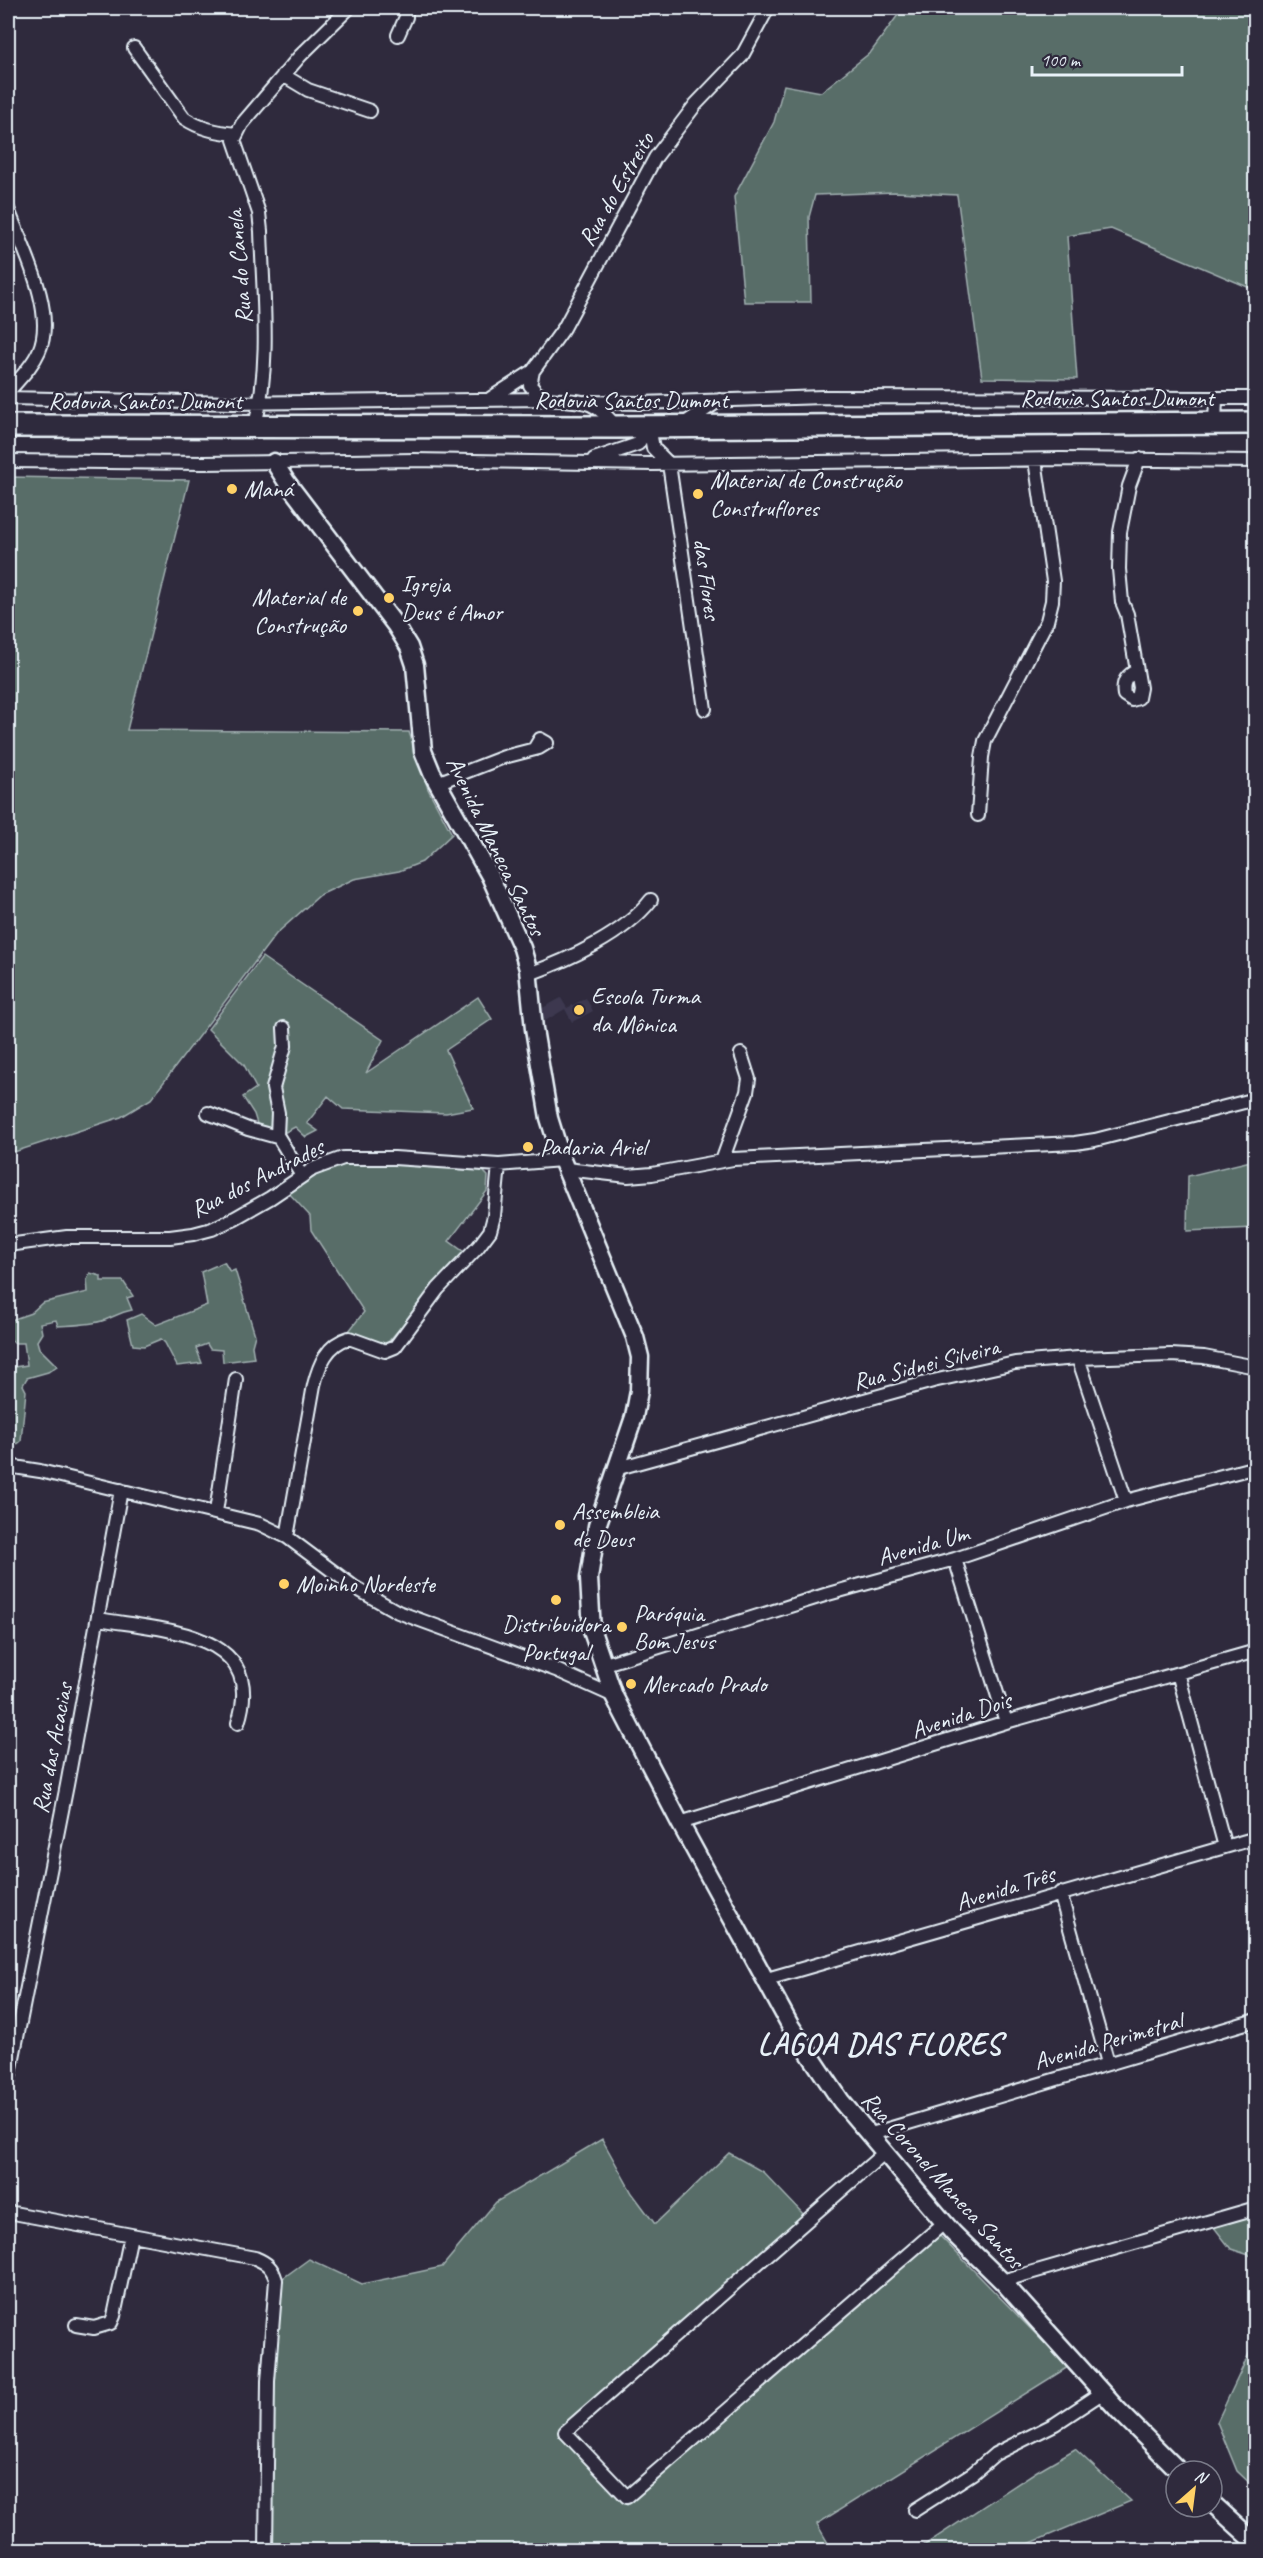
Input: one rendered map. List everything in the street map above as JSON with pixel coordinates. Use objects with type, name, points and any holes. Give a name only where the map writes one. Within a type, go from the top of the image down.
[{"type":"highway","name":"Rodovia Santos Dumont","points":[[8,426],[616,427],[1256,423]]},
{"type":"street","points":[[134,48],[184,118],[194,125],[218,132],[236,134],[283,75],[349,8]]},
{"type":"street","points":[[398,35],[406,18],[406,8]]},
{"type":"street","name":"Rua do Estreito","points":[[533,371],[564,328],[655,158],[696,104],[742,56],[768,8]]},
{"type":"street","points":[[283,75],[308,90],[370,111]]},
{"type":"street","name":"Rua do Canela","points":[[236,134],[234,140],[259,213],[261,231],[266,342],[261,402],[255,426]]},
{"type":"street","points":[[8,209],[35,279],[43,310],[43,332],[39,351],[8,392]]},
{"type":"street","points":[[490,399],[533,371]]},
{"type":"street","points":[[533,371],[530,385],[547,399]]},
{"type":"street","points":[[8,398],[353,403],[490,399],[585,402],[823,397],[1256,398]]},
{"type":"street","points":[[1215,424],[1216,398]]},
{"type":"street","points":[[681,426],[720,400]]},
{"type":"street","points":[[585,402],[602,410],[616,427]]},
{"type":"street","points":[[339,426],[353,403]]},
{"type":"street","points":[[585,463],[638,444],[649,426]]},
{"type":"street","name":"das Flores","points":[[649,426],[653,448],[669,464],[705,709]]},
{"type":"street","points":[[1136,671],[1127,614],[1122,602],[1119,554],[1128,486],[1138,459]]},
{"type":"street","points":[[8,461],[414,460],[669,464],[1138,459],[1256,460]]},
{"type":"street","points":[[978,815],[985,741],[1047,621],[1052,601],[1053,581],[1035,460]]},
{"type":"street","name":"Avenida Maneca Santos","points":[[274,462],[396,626],[409,648],[415,665],[423,751],[437,783],[505,907],[522,948],[529,974],[549,1118],[564,1164],[632,1327],[640,1357],[641,1376],[634,1417],[597,1526],[589,1578],[592,1631],[602,1665]]},
{"type":"street","points":[[437,783],[504,757],[534,749]]},
{"type":"street","points":[[529,974],[571,957],[628,924],[641,914],[651,900]]},
{"type":"street","points":[[284,1028],[285,1046],[273,1088],[278,1113],[277,1137],[302,1176]]},
{"type":"street","points":[[722,1161],[747,1092],[749,1079],[741,1054]]},
{"type":"street","name":"Rua dos Andrades","points":[[8,1245],[66,1237],[170,1237],[193,1234],[235,1218],[329,1162],[358,1157],[499,1165],[564,1164],[628,1176],[652,1174],[722,1161],[1075,1143],[1095,1140],[1256,1099]]},
{"type":"street","points":[[208,1113],[248,1129],[277,1137]]},
{"type":"street","points":[[287,1537],[314,1385],[322,1361],[334,1346],[349,1338],[385,1351],[395,1347],[438,1289],[490,1231],[494,1216],[499,1165]]},
{"type":"street","name":"Rua Sidnei Silveira","points":[[615,1469],[933,1381],[1015,1363],[1078,1358],[1182,1356],[1204,1357],[1256,1366]]},
{"type":"street","points":[[1078,1358],[1126,1501]]},
{"type":"street","points":[[216,1512],[236,1379]]},
{"type":"street","points":[[8,1466],[40,1471],[260,1524],[287,1537],[354,1587],[398,1612],[556,1670],[614,1696]]},
{"type":"street","name":"Avenida Um","points":[[602,1665],[828,1594],[955,1558],[1126,1501],[1256,1467]]},
{"type":"street","name":"Rua das Acacias","points":[[8,2083],[121,1490]]},
{"type":"street","points":[[955,1558],[1006,1722]]},
{"type":"street","points":[[98,1619],[188,1635],[214,1644],[225,1653],[241,1680],[244,1701],[238,1724]]},
{"type":"street","name":"Avenida Dois","points":[[680,1823],[1006,1722],[1256,1651]]},
{"type":"street","name":"Rua Coronel Maneca Santos","points":[[602,1665],[614,1696],[680,1823],[805,2050],[841,2102],[944,2223],[1002,2281],[1102,2393],[1167,2459]]},
{"type":"street","points":[[1178,1673],[1225,1847]]},
{"type":"street","name":"Avenida Três","points":[[767,1979],[1256,1838]]},
{"type":"street","points":[[1060,1893],[1108,2063]]},
{"type":"street","name":"Avenida Perimetral","points":[[868,2135],[1256,2020]]},
{"type":"street","points":[[884,2153],[565,2432],[627,2497],[944,2223]]},
{"type":"street","points":[[1002,2281],[1256,2208]]},
{"type":"street","points":[[8,2212],[267,2262],[276,2280],[268,2381],[266,2550]]},
{"type":"street","points":[[76,2325],[94,2328],[111,2323],[131,2235]]},
{"type":"street","points":[[915,2510],[973,2473],[995,2454],[1055,2424],[1102,2393]]},
{"type":"street","points":[[1224,2514],[1256,2543]]},
{"type":"shaded area","points":[[561,998],[567,1008],[586,998],[593,1011],[572,1022],[565,1009],[545,1021],[539,1010]]},
{"type":"green space","points":[[903,8],[1255,8],[1255,290],[1111,229],[1067,236],[1077,379],[982,378],[957,195],[895,192],[815,195],[809,217],[811,302],[744,302],[734,197],[774,122],[784,85],[821,92],[871,52]]},
{"type":"green space","points":[[8,477],[189,480],[127,730],[409,732],[428,789],[452,834],[422,862],[399,871],[354,879],[320,895],[276,934],[151,1099],[121,1117],[8,1154]]},
{"type":"green space","points":[[262,957],[383,1040],[366,1073],[478,997],[492,1019],[446,1050],[473,1108],[446,1113],[343,1109],[328,1096],[307,1123],[318,1131],[306,1137],[295,1127],[278,1136],[258,1127],[254,1114],[243,1097],[256,1088],[244,1065],[208,1029]]},
{"type":"green space","points":[[1255,1160],[1255,1228],[1187,1231],[1188,1176]]},
{"type":"green space","points":[[371,1162],[470,1167],[483,1171],[488,1176],[487,1191],[449,1241],[464,1252],[384,1347],[349,1331],[364,1312],[311,1230],[310,1216],[287,1191],[327,1170],[347,1164]]},
{"type":"green space","points":[[224,1262],[230,1272],[235,1270],[255,1335],[252,1346],[254,1358],[223,1362],[222,1350],[210,1349],[207,1344],[196,1348],[202,1363],[177,1366],[161,1339],[144,1346],[133,1345],[127,1320],[141,1314],[156,1325],[207,1305],[201,1272]]},
{"type":"green space","points":[[90,1273],[101,1276],[101,1281],[123,1281],[133,1296],[127,1298],[132,1310],[88,1324],[58,1326],[56,1320],[40,1323],[42,1333],[37,1341],[39,1348],[57,1366],[48,1372],[27,1378],[23,1385],[26,1391],[21,1441],[15,1446],[8,1442],[8,1368],[27,1365],[24,1343],[14,1343],[10,1339],[8,1325],[11,1320],[31,1313],[42,1303],[88,1292],[87,1280]]},
{"type":"green space","points":[[602,2139],[632,2193],[655,2224],[729,2153],[763,2172],[805,2216],[561,2432],[627,2505],[939,2235],[1068,2367],[817,2524],[832,2550],[271,2550],[273,2339],[279,2281],[309,2259],[362,2284],[442,2267],[496,2202]]},
{"type":"green space","points":[[1255,2213],[1255,2257],[1231,2249],[1213,2226]]},
{"type":"green space","points":[[1255,2341],[1255,2488],[1237,2471],[1217,2422]]},
{"type":"green space","points":[[1075,2449],[1131,2501],[1014,2550],[917,2550],[1037,2471]]},
{"type":"place","name":"Maná","points":[[232,489]]},
{"type":"place","name":"Material de Construção Construflores","points":[[698,494]]},
{"type":"place","name":"Igreja Deus é Amor","points":[[389,598]]},
{"type":"place","name":"Material de Construção","points":[[358,611]]},
{"type":"place","name":"Escola Turma da Mônica","points":[[579,1010]]},
{"type":"place","name":"Padaria Ariel","points":[[528,1147]]},
{"type":"place","name":"Assembleia de Deus","points":[[560,1525]]},
{"type":"place","name":"Moinho Nordeste","points":[[284,1584]]},
{"type":"place","name":"Distribuidora Portugal","points":[[556,1600]]},
{"type":"place","name":"Paróquia Bom Jesus","points":[[622,1627]]},
{"type":"place","name":"Mercado Prado","points":[[631,1684]]},
{"type":"district","name":"LAGOA DAS FLORES","points":[[880,2044]]}]
